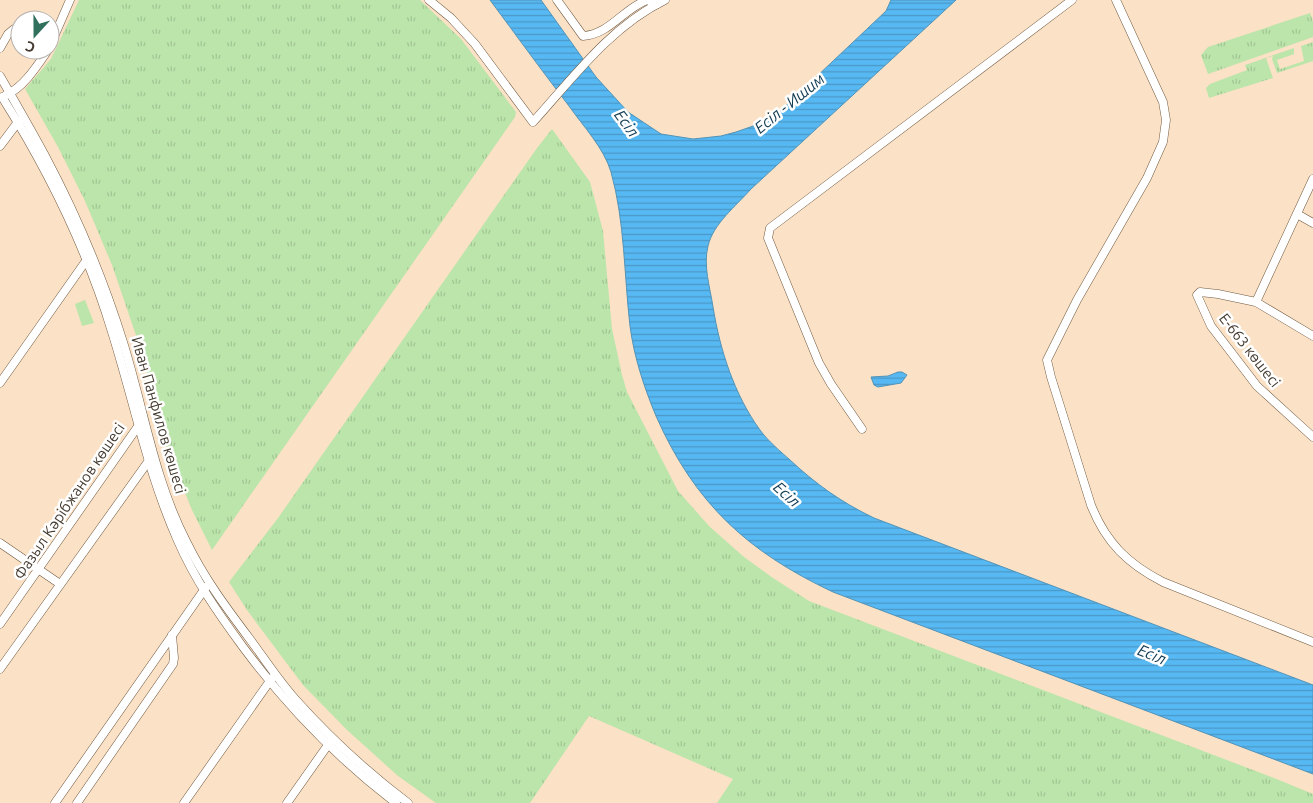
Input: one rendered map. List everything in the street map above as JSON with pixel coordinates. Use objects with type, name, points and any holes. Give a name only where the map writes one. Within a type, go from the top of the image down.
[{"type":"street","points":[[60,23],[70,0]]},
{"type":"street","points":[[428,0],[451,18],[475,44],[533,122],[618,30],[636,16],[665,0]]},
{"type":"street","points":[[557,0],[583,36],[593,35],[606,29],[636,4],[647,0],[657,4]]},
{"type":"street","points":[[862,429],[819,363],[768,238],[770,228],[1072,0]]},
{"type":"street","points":[[1116,0],[1163,102],[1166,120],[1163,142],[1147,178],[1077,300],[1047,360],[1051,377],[1091,505],[1098,523],[1118,551],[1142,571],[1163,582],[1313,642]]},
{"type":"street","points":[[0,48],[10,32]]},
{"type":"street","points":[[1,98],[17,89],[41,60]]},
{"type":"street","name":"Иван Панфилов көшесі","points":[[0,76],[10,93],[21,120],[67,199],[123,343],[159,495],[178,542],[203,591],[269,682],[393,800],[408,803]]},
{"type":"street","name":"Иван Панфилов көшесі","points":[[1,98],[21,120]]},
{"type":"street","points":[[0,146],[21,120]]},
{"type":"street","points":[[1256,302],[1313,179]]},
{"type":"street","points":[[1297,214],[1313,223]]},
{"type":"street","points":[[0,383],[89,258]]},
{"type":"street","name":"Е-663 көшесі","points":[[1313,336],[1256,302],[1200,292],[1197,296],[1211,326],[1257,386],[1313,437]]},
{"type":"street","name":"Фазыл Кәрібжанов көшесі","points":[[0,624],[141,421]]},
{"type":"street","points":[[0,669],[151,458]]},
{"type":"street","name":"Иван Панфилов көшесі","points":[[151,458],[185,539],[209,583],[275,673],[330,742]]},
{"type":"street","points":[[0,544],[60,584]]},
{"type":"street","points":[[55,803],[209,583]]},
{"type":"street","points":[[76,803],[172,664],[174,651],[172,635]]},
{"type":"street","points":[[184,803],[275,673]]},
{"type":"street","points":[[287,803],[330,742]]},
{"type":"green space","points":[[79,0],[420,0],[461,39],[516,112],[515,117],[212,550],[192,510],[167,449],[141,350],[112,265],[85,201],[58,147],[25,89],[50,60],[60,60],[60,40]]},
{"type":"green space","points":[[1310,13],[1313,21],[1313,37],[1208,74],[1201,55],[1208,47]]},
{"type":"green space","points":[[1313,42],[1313,61],[1277,73],[1272,59],[1273,56],[1266,58],[1273,78],[1209,98],[1206,88],[1210,84],[1247,70],[1245,65],[1294,48],[1294,54],[1277,60],[1280,69],[1304,61],[1301,46]]},
{"type":"green space","points":[[552,129],[590,182],[603,231],[612,329],[627,392],[678,491],[710,527],[744,557],[809,601],[1274,778],[1313,794],[1313,803],[717,803],[733,779],[589,716],[530,803],[436,803],[398,776],[346,729],[303,685],[247,610],[229,582],[278,518]]},
{"type":"green space","points":[[85,300],[94,323],[82,326],[75,304]]},
{"type":"water","points":[[490,0],[541,0],[596,77],[628,112],[661,134],[693,139],[721,136],[736,132],[756,125],[778,113],[886,11],[891,0],[956,0],[751,189],[715,230],[708,246],[706,261],[708,276],[724,355],[736,387],[751,416],[770,442],[820,485],[862,512],[1313,685],[1313,774],[833,592],[775,560],[727,522],[688,475],[671,447],[656,416],[644,383],[632,338],[619,210],[608,163],[593,138]]},
{"type":"water","points":[[898,372],[907,375],[901,383],[878,387],[874,385],[871,377],[888,376]]},
{"type":"water label","name":"Есіл - Ишим","points":[[789,103]]},
{"type":"water label","name":"Есіл","points":[[627,123]]},
{"type":"water label","name":"Есіл","points":[[787,494]]},
{"type":"water label","name":"Есіл","points":[[1152,654]]}]
